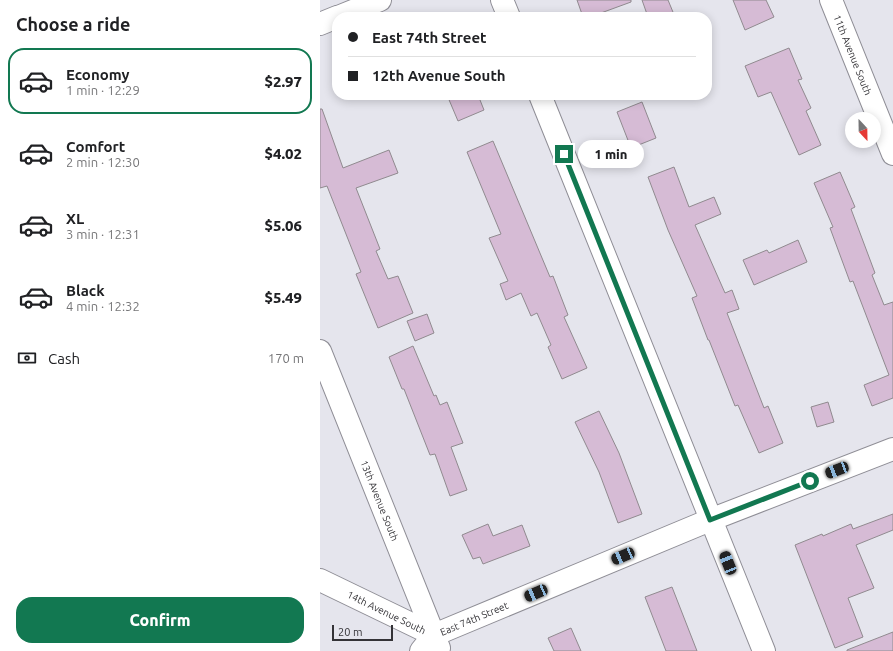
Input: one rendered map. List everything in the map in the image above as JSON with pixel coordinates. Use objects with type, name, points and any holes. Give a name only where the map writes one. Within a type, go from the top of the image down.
[{"type":"street","points":[[350,12],[380,0]]},
{"type":"street","points":[[502,0],[507,12]]},
{"type":"street","name":"11th Avenue South","points":[[831,0],[893,154]]},
{"type":"street","points":[[320,24],[332,19]]},
{"type":"street","points":[[542,100],[764,651]]},
{"type":"street","name":"13th Avenue South","points":[[320,351],[432,646]]},
{"type":"street","name":"East 74th Street","points":[[432,646],[710,520],[893,449]]},
{"type":"street","name":"14th Avenue South","points":[[320,580],[432,646]]},
{"type":"building","points":[[577,0],[631,0],[631,2],[604,12],[581,12]]},
{"type":"building","points":[[642,0],[668,0],[673,12],[646,12]]},
{"type":"building","points":[[733,0],[766,0],[774,17],[745,30]]},
{"type":"building","points":[[789,48],[802,79],[798,80],[811,108],[806,111],[821,145],[799,155],[771,92],[758,97],[745,66]]},
{"type":"building","points":[[449,100],[480,100],[484,110],[458,121]]},
{"type":"building","points":[[642,102],[656,138],[631,148],[617,112]]},
{"type":"building","points":[[320,109],[322,109],[343,168],[389,150],[398,173],[356,188],[380,249],[376,251],[388,279],[398,276],[413,313],[378,328],[356,274],[361,272],[327,186],[320,188]]},
{"type":"building","points":[[493,141],[550,277],[553,276],[568,315],[564,317],[587,368],[562,379],[548,347],[551,345],[537,313],[531,316],[521,293],[506,300],[500,284],[508,281],[489,238],[501,234],[467,152]]},
{"type":"building","points":[[674,167],[689,207],[714,197],[721,214],[695,225],[725,293],[732,290],[739,309],[727,313],[764,408],[768,406],[783,443],[759,453],[738,405],[735,406],[708,340],[692,298],[697,296],[668,230],[648,177]]},
{"type":"building","points":[[840,172],[855,207],[851,209],[875,273],[872,275],[884,305],[893,302],[893,398],[872,406],[864,385],[889,375],[853,281],[850,282],[830,228],[833,227],[814,183]]},
{"type":"building","points":[[798,240],[807,262],[754,285],[743,260],[767,250],[769,253]]},
{"type":"building","points":[[427,314],[434,333],[415,341],[407,321]]},
{"type":"building","points":[[413,346],[434,396],[436,395],[440,405],[447,402],[463,443],[451,447],[467,490],[450,496],[435,454],[430,455],[404,389],[402,389],[389,357]]},
{"type":"building","points":[[828,402],[834,422],[817,427],[811,407]]},
{"type":"building","points":[[599,411],[619,453],[642,514],[618,523],[599,472],[575,422]]},
{"type":"building","points":[[893,514],[893,530],[856,545],[874,588],[848,598],[863,637],[835,648],[795,545],[822,534],[823,536],[851,524],[853,529]]},
{"type":"building","points":[[488,524],[493,536],[522,525],[530,546],[483,564],[480,557],[473,559],[462,535]]},
{"type":"building","points":[[672,587],[697,651],[666,651],[645,597]]},
{"type":"building","points":[[571,628],[581,651],[554,651],[548,638]]},
{"type":"building","points":[[893,632],[893,651],[847,651],[847,650]]},
{"type":"route","points":[[564,154],[710,520],[810,481]]}]
